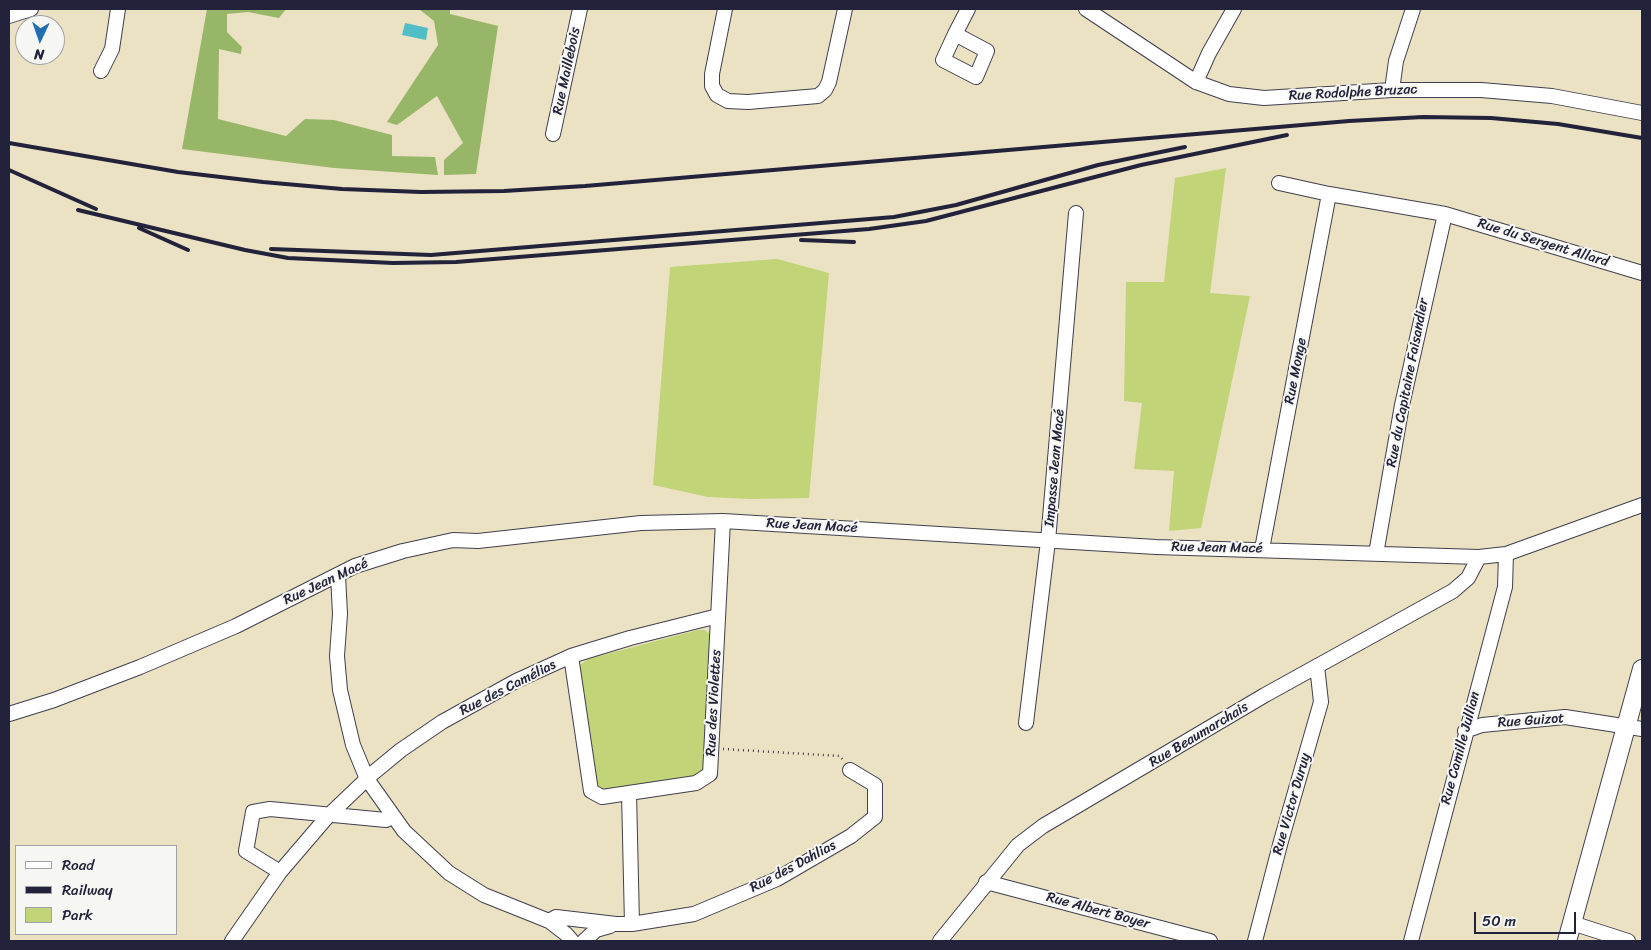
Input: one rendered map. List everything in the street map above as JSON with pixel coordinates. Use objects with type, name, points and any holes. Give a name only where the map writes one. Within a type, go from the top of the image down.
[{"type":"main road","points":[[1567,941],[1634,727],[1642,670]]},
{"type":"street","points":[[9,16],[31,9]]},
{"type":"street","points":[[101,71],[112,49],[118,9]]},
{"type":"street","name":"Rue Maillebois","points":[[553,134],[580,9]]},
{"type":"street","points":[[725,9],[712,74],[712,86],[717,95],[728,101],[748,102],[818,96],[825,90],[830,82],[845,9]]},
{"type":"street","points":[[955,34],[968,9]]},
{"type":"street","name":"Rue Rodolphe Bruzac","points":[[1086,9],[1196,82],[1229,94],[1264,98],[1392,90],[1480,90],[1552,96],[1642,113]]},
{"type":"street","points":[[1196,82],[1209,53],[1234,9]]},
{"type":"street","points":[[1392,90],[1396,62],[1413,9]]},
{"type":"street","name":"Rue du Sergent Allard","points":[[1279,183],[1329,194],[1445,214],[1642,273]]},
{"type":"street","name":"Rue Monge","points":[[1262,549],[1329,194]]},
{"type":"street","name":"Impasse Jean Macé","points":[[1026,723],[1048,541],[1076,213]]},
{"type":"street","name":"Rue du Capitaine Faisandier","points":[[1376,554],[1402,405],[1445,214]]},
{"type":"street","name":"Rue Jean Macé","points":[[9,714],[54,700],[140,667],[236,626],[355,566],[402,551],[453,540],[478,541],[641,523],[723,521],[1156,547],[1479,557],[1506,554],[1642,505]]},
{"type":"street","name":"Rue des Violettes","points":[[571,656],[592,791],[602,797],[696,784],[710,774],[723,521]]},
{"type":"street","name":"Rue Camille Jullian","points":[[1411,941],[1505,587],[1506,554]]},
{"type":"street","name":"Rue Beaumarchais","points":[[940,941],[986,882],[1018,845],[1043,826],[1317,666],[1453,591],[1468,578],[1479,557]]},
{"type":"street","name":"Rue des Dahlias","points":[[338,574],[340,614],[337,656],[340,690],[353,745],[367,779],[392,817],[421,849],[449,873],[484,895],[549,921],[569,937],[575,920]]},
{"type":"street","name":"Rue des Camélias","points":[[232,941],[280,872],[328,816],[401,750],[442,722],[516,681],[571,656],[630,638],[718,616]]},
{"type":"street","name":"Rue Victor Duruy","points":[[1255,941],[1281,841],[1321,702],[1317,666]]},
{"type":"street","name":"Rue Guizot","points":[[1466,731],[1482,725],[1565,717],[1634,727]]},
{"type":"street","name":"Rue des Dahlias","points":[[549,921],[556,917],[632,924],[694,914],[777,879],[852,836],[875,817],[875,785],[850,770]]},
{"type":"street","points":[[629,793],[632,924]]},
{"type":"street","points":[[280,872],[246,851],[253,812],[270,809],[386,820],[392,817]]},
{"type":"street","name":"Rue Albert Boyer","points":[[986,882],[1210,941]]},
{"type":"street","points":[[1572,923],[1628,941]]},
{"type":"street","name":"Rue des Dahlias","points":[[584,941],[596,930],[616,924]]},
{"type":"path","points":[[712,748],[840,756],[850,770]]},
{"type":"green space","points":[[207,9],[286,9],[279,18],[248,12],[227,14],[227,32],[242,47],[241,54],[219,49],[218,119],[286,136],[305,119],[334,120],[392,135],[392,156],[435,157],[438,175],[334,168],[182,149]]},
{"type":"green space","points":[[419,9],[450,9],[450,14],[498,26],[476,174],[444,175],[444,160],[463,143],[437,96],[397,125],[387,122],[438,45],[434,21]]},
{"type":"green space","points":[[1226,168],[1210,293],[1250,296],[1201,528],[1169,531],[1174,471],[1134,469],[1142,403],[1124,401],[1126,282],[1164,282],[1175,178]]},
{"type":"green space","points":[[777,259],[829,273],[809,498],[751,499],[708,497],[653,485],[670,267]]},
{"type":"green space","points":[[698,630],[705,630],[710,634],[705,768],[703,772],[698,776],[607,791],[597,787],[580,665],[588,659]]},
{"type":"water","points":[[405,23],[428,28],[426,40],[402,35]]},
{"type":"railway","points":[[9,143],[178,172],[342,189],[421,192],[504,191],[585,186],[1349,121],[1423,117],[1491,118],[1558,124],[1642,138]]},
{"type":"railway","points":[[78,210],[245,250],[288,258],[393,263],[456,262],[869,229],[926,221],[1141,165],[1287,135]]},
{"type":"railway","points":[[271,249],[431,255],[894,217],[956,205],[1098,165],[1185,147]]},
{"type":"railway","points":[[9,170],[96,209]]},
{"type":"railway","points":[[139,228],[188,250]]},
{"type":"railway","points":[[801,240],[854,242]]}]
